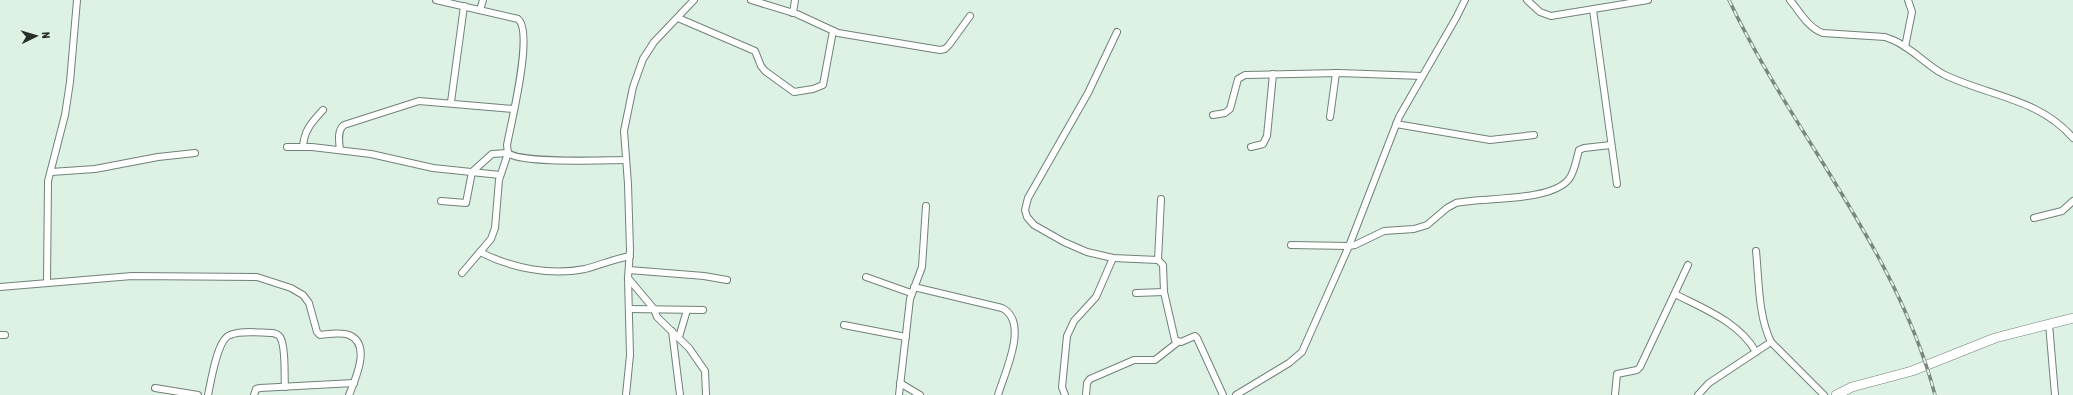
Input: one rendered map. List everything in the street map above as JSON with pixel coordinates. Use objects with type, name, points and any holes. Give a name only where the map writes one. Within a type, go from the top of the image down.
[{"type":"street","points":[[48,283],[48,181],[65,115],[70,82],[77,0]]},
{"type":"street","points":[[436,0],[518,18],[522,22],[524,29],[522,66],[507,145],[508,153],[500,175],[495,228],[491,239],[462,273]]},
{"type":"street","points":[[480,10],[483,0]]},
{"type":"street","points":[[626,395],[630,355],[628,278],[630,256],[628,184],[624,132],[627,113],[644,59],[654,42],[694,0]]},
{"type":"street","points":[[751,0],[810,19],[833,31],[940,50],[945,49],[949,45],[970,16]]},
{"type":"street","points":[[794,13],[795,0]]},
{"type":"street","points":[[1236,395],[1289,363],[1302,352],[1349,246],[1396,124],[1465,0]]},
{"type":"street","points":[[1527,0],[1540,12],[1551,16],[1648,0]]},
{"type":"street","points":[[1790,0],[1805,20],[1817,31],[1824,33],[1885,37],[1905,47],[1944,74],[2041,111],[2061,125],[2073,138]]},
{"type":"street","points":[[1905,47],[1912,12],[1909,0]]},
{"type":"street","points":[[451,102],[464,6]]},
{"type":"street","points":[[1593,10],[1617,184]]},
{"type":"street","points":[[678,18],[755,51],[761,66],[765,71],[794,92],[813,90],[823,84],[833,31]]},
{"type":"street","points":[[1116,32],[1088,93],[1028,198],[1026,217],[1034,225],[1064,242],[1087,252],[1113,258],[1158,260]]},
{"type":"street","points":[[1213,115],[1225,113],[1230,109],[1238,78],[1245,75],[1336,73],[1422,76]]},
{"type":"street","points":[[1330,118],[1336,73]]},
{"type":"street","points":[[1251,146],[1263,144],[1267,136],[1273,74]]},
{"type":"street","points":[[340,150],[339,134],[341,127],[344,125],[420,101],[451,102],[514,109]]},
{"type":"street","points":[[303,147],[303,139],[308,125],[323,110]]},
{"type":"street","points":[[1396,124],[1490,140],[1534,135]]},
{"type":"street","points":[[1291,245],[1349,246],[1361,243],[1384,232],[1427,226],[1447,208],[1456,203],[1535,195],[1555,190],[1569,178],[1579,150],[1584,148],[1611,145]]},
{"type":"street","points":[[287,147],[340,150],[370,154],[433,168],[500,175]]},
{"type":"street","points":[[51,172],[95,169],[196,153]]},
{"type":"street","points":[[441,202],[466,203],[472,172],[492,154],[508,153],[512,156],[529,159],[625,160]]},
{"type":"street","points":[[1161,199],[1158,260],[1163,266],[1164,292],[1172,335],[1178,342]]},
{"type":"street","points":[[2034,218],[2062,211],[2073,201]]},
{"type":"street","points":[[899,395],[913,290],[922,267],[926,206]]},
{"type":"street","points":[[1756,251],[1764,322],[1771,342],[1824,395]]},
{"type":"street","points":[[480,252],[502,263],[556,272],[586,268],[630,256]]},
{"type":"street","points":[[1065,395],[1062,387],[1067,336],[1074,320],[1096,297],[1105,282],[1113,258]]},
{"type":"street","points":[[1615,395],[1617,374],[1637,370],[1640,367],[1688,265]]},
{"type":"street","points":[[629,270],[704,276],[727,280]]},
{"type":"street","points":[[0,287],[132,276],[264,278],[303,295],[308,303],[317,332],[320,335],[347,335],[354,338],[361,356],[361,367],[349,395]]},
{"type":"street","points":[[866,277],[913,290],[1002,308],[1010,314],[1015,331],[1014,346],[998,395]]},
{"type":"street","points":[[628,278],[654,309],[657,316],[679,337],[705,371],[706,395]]},
{"type":"street","points":[[1136,293],[1164,292]]},
{"type":"street","points":[[1675,294],[1741,331],[1756,352]]},
{"type":"street","points":[[629,309],[703,310]]},
{"type":"street","points":[[679,337],[686,310]]},
{"type":"street","points":[[1836,395],[1856,386],[1912,371],[1994,338],[2073,318]]},
{"type":"street","points":[[2049,324],[2055,395]]},
{"type":"street","points":[[844,325],[906,337]]},
{"type":"street","points":[[672,331],[680,395]]},
{"type":"street","points":[[208,395],[219,351],[224,339],[230,334],[273,333],[279,335],[283,351],[285,387]]},
{"type":"street","points":[[1086,395],[1086,383],[1090,379],[1134,360],[1155,360],[1178,342],[1195,336],[1223,395]]},
{"type":"street","points":[[1698,395],[1703,387],[1771,342]]},
{"type":"street","points":[[254,395],[256,389],[260,388],[354,383]]},
{"type":"street","points":[[900,383],[920,395]]},
{"type":"street","points":[[155,388],[198,395]]},
{"type":"railway","points":[[1729,0],[1754,49],[1782,97],[1870,241],[1896,291],[1918,342],[1935,395]]}]
